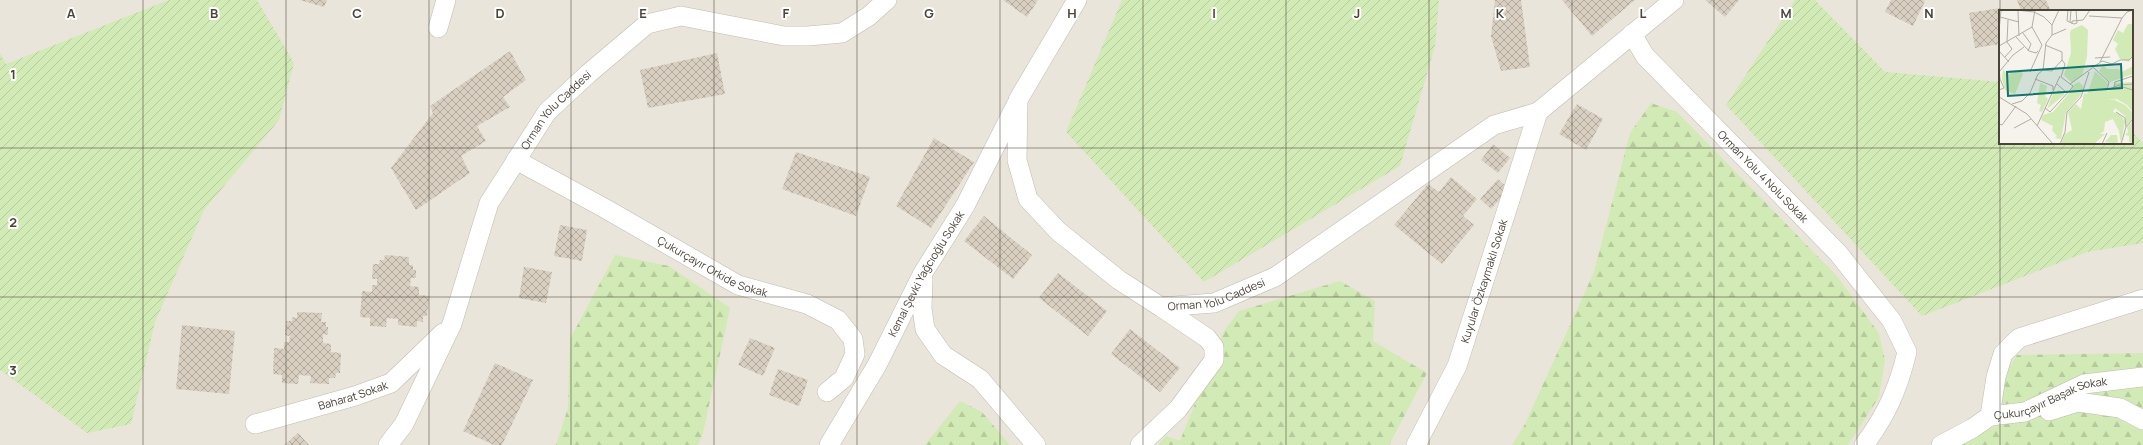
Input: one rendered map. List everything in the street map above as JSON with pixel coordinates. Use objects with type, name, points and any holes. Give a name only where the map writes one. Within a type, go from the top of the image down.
[{"type":"street","points":[[438,28],[446,0]]},
{"type":"street","name":"Orman Yolu Caddesi","points":[[388,445],[404,424],[452,324],[489,203],[547,112],[588,74],[647,24],[683,8],[784,36],[808,36],[842,33],[869,16],[887,0]]},
{"type":"street","name":"Orman Yolu Caddesi","points":[[1078,0],[1018,100],[1016,160],[1028,200],[1058,231],[1119,280],[1161,307],[1214,303],[1274,277],[1494,125],[1538,112]]},
{"type":"street","points":[[1538,112],[1674,0]]},
{"type":"street","name":"Orman Yolu 4 Nolu Sokak","points":[[1632,34],[1645,56],[1838,253],[1892,321],[1907,352],[1900,382],[1882,422],[1864,445]]},
{"type":"street","name":"Kemal Şevki Yağcıoğlu Sokak","points":[[829,445],[877,365],[923,273],[965,206],[1018,100]]},
{"type":"street","name":"Kuyular Özkaymaklı Sokak","points":[[1416,445],[1457,366],[1538,112]]},
{"type":"street","name":"Çukurçayır Orkide Sokak","points":[[516,160],[606,209],[738,285],[808,304],[838,320],[853,339],[855,354],[844,378],[827,392]]},
{"type":"street","points":[[923,273],[922,308],[925,329],[943,356],[980,379],[1036,445]]},
{"type":"street","points":[[2143,299],[2019,338],[2003,354],[1996,377],[1990,416],[2018,422],[2078,402],[2120,408],[2143,420]]},
{"type":"street","points":[[1140,445],[1178,409],[1214,360],[1214,347],[1207,338],[1161,307]]},
{"type":"street","name":"Baharat Sokak","points":[[255,424],[355,396],[391,383],[452,324]]},
{"type":"street","name":"Çukurçayır Başak Sokak","points":[[1940,445],[1974,428],[1990,416],[2025,412],[2084,384],[2143,377]]},
{"type":"shaded area","points":[[0,0],[2143,0],[2143,445],[0,445]]},
{"type":"green space","points":[[169,0],[257,0],[294,63],[279,120],[204,210],[155,322],[131,424],[87,433],[0,370],[0,53],[6,64]]},
{"type":"green space","points":[[1122,0],[1439,0],[1435,46],[1400,166],[1204,282],[1066,132]]},
{"type":"green space","points":[[1795,0],[1815,0],[1885,72],[1999,82],[1999,144],[2133,144],[2133,133],[2143,143],[2143,243],[2087,252],[1922,316],[1726,105]]},
{"type":"green space","points":[[1651,103],[1677,112],[1836,275],[1879,333],[1885,360],[1879,397],[1848,445],[1512,445],[1525,424],[1594,272],[1630,133]]},
{"type":"green space","points":[[615,255],[669,266],[730,308],[703,433],[698,445],[556,445],[568,408],[570,339]]},
{"type":"green space","points":[[1340,281],[1375,301],[1373,341],[1427,373],[1389,445],[1158,445],[1166,436],[1180,441],[1224,331],[1239,311]]},
{"type":"green space","points":[[2143,353],[2143,445],[1957,445],[1996,426],[2006,373],[2017,355]]},
{"type":"green space","points":[[960,401],[982,412],[1010,445],[925,445]]},
{"type":"building","points":[[300,0],[327,0],[324,7]]},
{"type":"building","points":[[1003,0],[1038,0],[1027,17]]},
{"type":"building","points":[[1495,0],[1521,0],[1530,67],[1501,71],[1491,36]]},
{"type":"building","points":[[1562,0],[1635,0],[1592,36]]},
{"type":"building","points":[[1705,0],[1739,0],[1725,17]]},
{"type":"building","points":[[1891,0],[1925,1],[1913,26],[1885,12]]},
{"type":"building","points":[[2017,0],[2046,0],[2050,9],[2048,10],[2021,10]]},
{"type":"building","points":[[2000,8],[1999,44],[1975,48],[1969,13]]},
{"type":"building","points":[[510,51],[526,80],[503,97],[510,107],[477,126],[486,141],[461,156],[470,173],[416,210],[391,168],[433,113],[430,106]]},
{"type":"building","points":[[717,53],[725,94],[648,108],[640,70]]},
{"type":"building","points":[[1577,104],[1603,119],[1586,150],[1559,134]]},
{"type":"building","points":[[934,138],[974,162],[931,228],[896,206]]},
{"type":"building","points":[[1493,144],[1510,158],[1498,173],[1481,160]]},
{"type":"building","points":[[796,152],[870,177],[856,216],[782,189]]},
{"type":"building","points":[[1451,177],[1477,199],[1463,216],[1474,225],[1442,264],[1394,225],[1428,184],[1439,192]]},
{"type":"building","points":[[1498,179],[1509,189],[1491,209],[1480,199]]},
{"type":"building","points":[[984,216],[1032,255],[1013,279],[964,241]]},
{"type":"building","points":[[560,225],[587,230],[582,261],[554,256]]},
{"type":"building","points":[[385,255],[409,257],[409,265],[413,265],[413,270],[416,270],[416,278],[411,278],[410,286],[419,287],[419,295],[429,296],[427,316],[423,316],[423,322],[417,321],[417,327],[398,325],[398,319],[387,318],[386,327],[370,326],[370,318],[360,317],[362,291],[372,292],[372,285],[377,285],[377,279],[372,279],[373,264],[379,264],[380,260],[384,260]]},
{"type":"building","points":[[524,267],[552,272],[546,303],[519,298]]},
{"type":"building","points":[[1058,273],[1107,311],[1088,336],[1039,298]]},
{"type":"building","points":[[297,312],[322,313],[321,322],[326,322],[326,327],[328,327],[328,335],[323,334],[323,343],[331,344],[331,352],[341,353],[340,373],[336,373],[335,378],[329,378],[329,384],[310,383],[311,376],[299,375],[298,384],[282,383],[282,375],[273,374],[274,348],[284,349],[284,342],[289,342],[290,336],[285,335],[286,321],[292,321],[292,317],[297,318]]},
{"type":"building","points":[[182,325],[235,331],[229,394],[176,389]]},
{"type":"building","points":[[1130,329],[1180,368],[1160,392],[1111,354]]},
{"type":"building","points":[[750,338],[775,348],[763,376],[738,365]]},
{"type":"building","points":[[495,363],[533,380],[502,445],[494,445],[463,431]]},
{"type":"building","points":[[778,369],[808,380],[799,406],[769,395]]},
{"type":"building","points":[[298,433],[309,445],[284,445]]}]
